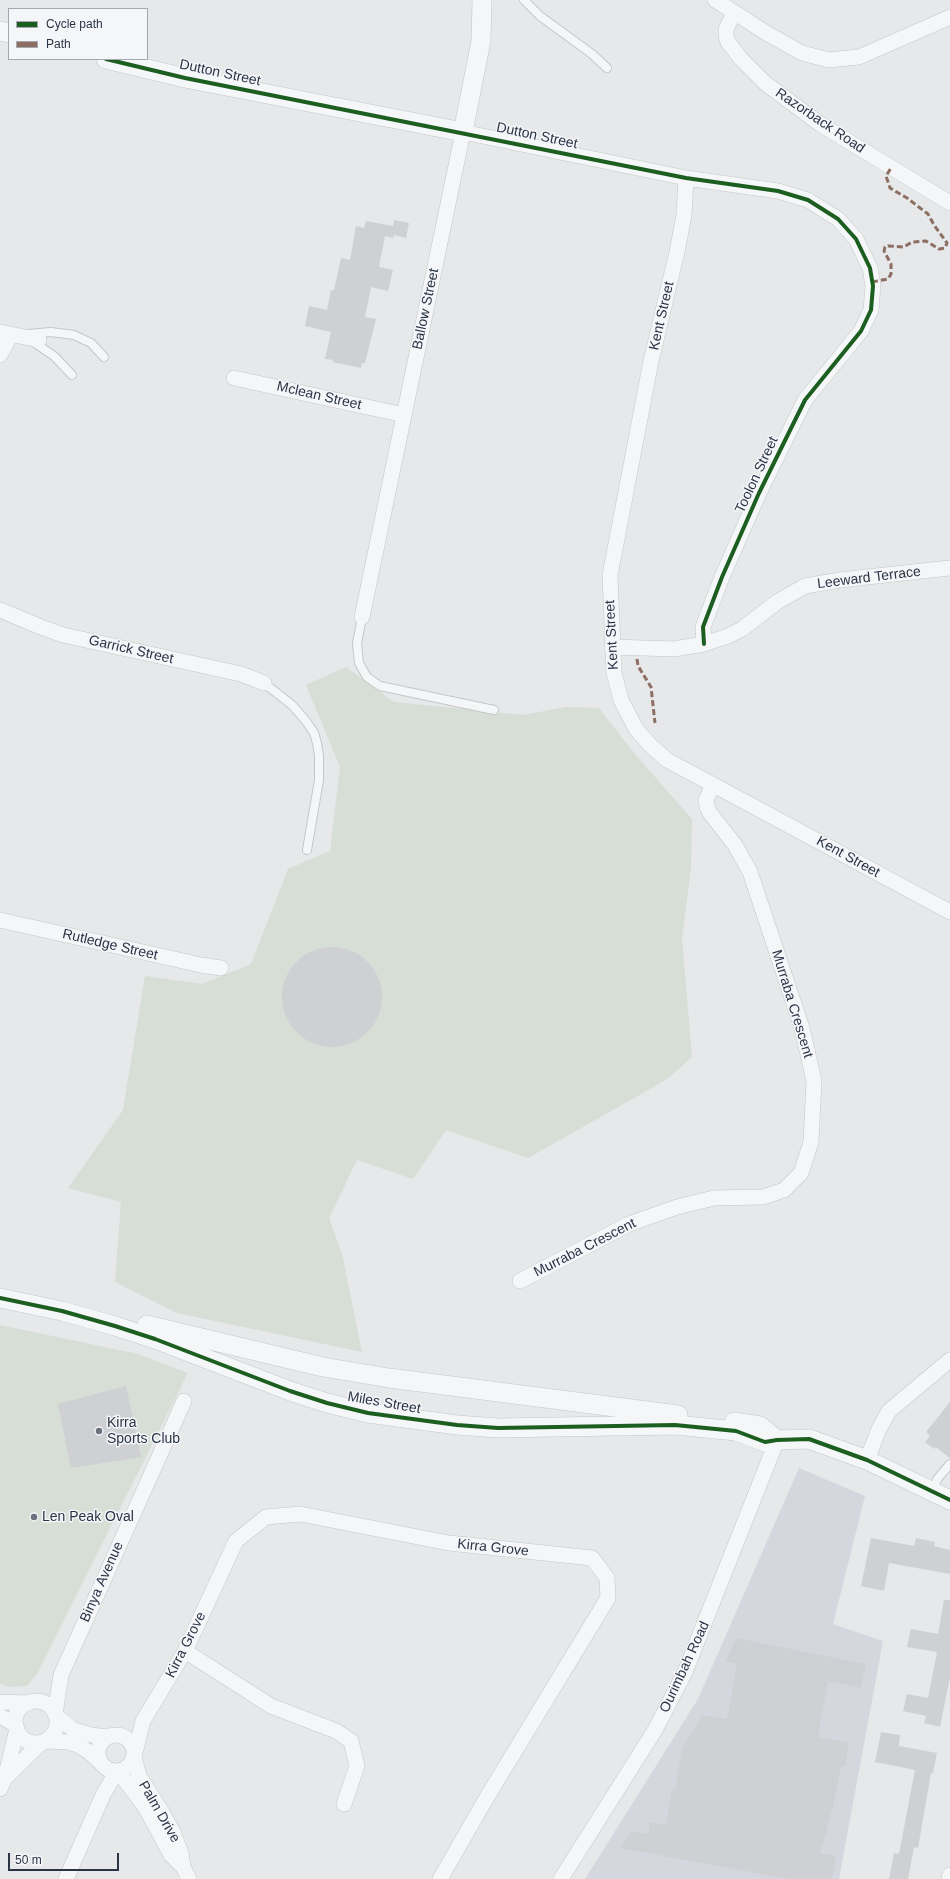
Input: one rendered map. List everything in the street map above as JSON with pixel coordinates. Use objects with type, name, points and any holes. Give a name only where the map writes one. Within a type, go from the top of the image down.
[{"type":"street","name":"Ballow Street","points":[[362,617],[481,41],[482,0]]},
{"type":"street","points":[[715,0],[734,13],[802,53],[829,60],[859,57],[950,17]]},
{"type":"street","name":"Razorback Road","points":[[734,13],[726,29],[728,42],[741,59],[765,83],[820,124],[950,203]]},
{"type":"street","name":"Dutton Street","points":[[110,60],[185,78],[462,132],[686,178],[778,190],[808,200],[838,219],[856,239],[870,268],[873,286],[872,310],[861,331]]},
{"type":"street","name":"Kent Street","points":[[686,178],[684,215],[677,252],[651,361],[610,574],[612,647],[617,687],[621,700],[636,729],[651,746],[667,760],[950,912]]},
{"type":"street","name":"Toolon Street","points":[[704,644],[703,627],[722,577],[760,493],[805,400],[861,331]]},
{"type":"street","points":[[0,355],[19,336]]},
{"type":"street","name":"Mclean Street","points":[[234,378],[404,415]]},
{"type":"street","name":"Leeward Terrace","points":[[612,647],[674,648],[704,644],[728,636],[742,629],[776,602],[805,586],[840,580],[950,568]]},
{"type":"street","name":"Garrick Street","points":[[0,610],[41,628],[64,635],[241,674],[264,683]]},
{"type":"street","name":"Murraba Crescent","points":[[520,1281],[629,1224],[677,1207],[714,1198],[763,1197],[784,1190],[800,1173],[811,1142],[814,1081],[802,1028],[750,872],[735,845],[707,807],[706,800],[713,785]]},
{"type":"street","name":"Rutledge Street","points":[[0,920],[201,965],[221,968]]},
{"type":"street","name":"Miles Street","points":[[0,1298],[62,1311],[123,1320],[294,1361],[389,1378],[753,1424],[763,1428],[778,1440]]},
{"type":"street","name":"Miles Street","points":[[62,1311],[155,1339],[327,1404],[368,1413],[457,1425],[498,1428],[639,1425],[691,1426],[736,1431],[763,1442],[778,1440]]},
{"type":"street","points":[[867,1460],[879,1429],[890,1411],[950,1360]]},
{"type":"street","name":"Binya Avenue","points":[[56,1715],[61,1675],[184,1401]]},
{"type":"street","points":[[778,1440],[809,1439],[867,1460],[950,1500]]},
{"type":"street","name":"Ourimbah Road","points":[[561,1879],[655,1730],[685,1672],[778,1440]]},
{"type":"street","name":"Kirra Grove","points":[[135,1755],[143,1721],[185,1651],[236,1541],[266,1518],[300,1514],[449,1543],[592,1558],[607,1578],[608,1598],[487,1797],[440,1879]]},
{"type":"street","points":[[185,1651],[271,1706],[336,1730],[351,1742],[357,1766],[344,1804]]},
{"type":"street","name":"Binya Avenue","points":[[31,1702],[61,1675]]},
{"type":"street","points":[[0,1702],[31,1702],[46,1704],[56,1715],[74,1730],[91,1736],[110,1736],[122,1735],[130,1740],[135,1755],[127,1768],[110,1768],[98,1755],[99,1747],[110,1736],[143,1721]]},
{"type":"street","points":[[3,1784],[16,1727],[18,1711],[31,1702]]},
{"type":"street","points":[[3,1784],[55,1731],[56,1715]]},
{"type":"street","points":[[0,1716],[16,1727],[21,1736],[29,1742],[44,1741]]},
{"type":"street","name":"Palm Drive","points":[[44,1741],[68,1742],[78,1745],[110,1768],[151,1817],[171,1855],[186,1873]]},
{"type":"street","name":"Palm Drive","points":[[135,1755],[138,1776],[162,1812],[173,1832],[181,1853],[186,1873]]},
{"type":"street","points":[[66,1879],[103,1796],[110,1768]]},
{"type":"street","points":[[949,1879],[950,1875]]},
{"type":"lane","points":[[524,0],[540,16],[592,54],[607,68]]},
{"type":"lane","points":[[19,336],[51,332],[74,335],[91,343],[104,357]]},
{"type":"lane","points":[[19,336],[54,356],[72,375]]},
{"type":"lane","points":[[362,617],[357,643],[359,663],[367,676],[380,686],[494,710]]},
{"type":"lane","points":[[264,683],[292,705],[314,732],[317,743],[320,764],[319,780],[307,850]]},
{"type":"lane","points":[[932,1491],[938,1478],[950,1464]]},
{"type":"shaded area","points":[[346,667],[394,702],[523,715],[566,707],[599,708],[633,752],[692,819],[691,867],[682,938],[692,1057],[666,1080],[528,1158],[446,1130],[413,1179],[357,1160],[329,1218],[342,1254],[362,1352],[177,1313],[115,1282],[121,1202],[68,1188],[123,1110],[145,976],[202,984],[251,964],[288,869],[330,851],[340,767],[306,685]]},
{"type":"shaded area","points":[[0,1325],[138,1354],[188,1373],[37,1674],[27,1686],[10,1687],[0,1684]]},
{"type":"shaded area","points":[[799,1468],[865,1496],[833,1624],[883,1641],[839,1879],[585,1879],[698,1699]]},
{"type":"building","points":[[394,220],[409,223],[406,238],[394,235],[393,238],[385,236],[379,267],[393,270],[388,291],[371,287],[365,317],[376,319],[365,363],[362,363],[361,368],[332,362],[333,360],[325,359],[331,332],[305,326],[309,306],[327,310],[331,290],[334,290],[341,258],[350,260],[356,226],[364,228],[366,221],[393,226]]},
{"type":"building","points":[[332,947],[342,948],[360,955],[374,969],[381,987],[381,1007],[374,1025],[360,1039],[342,1046],[332,1047],[322,1046],[304,1039],[290,1025],[283,1007],[282,997],[283,987],[290,969],[304,955],[322,948]]},
{"type":"building","name":"Kirra Sports Club","points":[[126,1386],[141,1457],[71,1468],[58,1404]]},
{"type":"building","points":[[950,1402],[950,1458],[936,1447],[934,1449],[925,1442],[930,1436],[926,1432]]},
{"type":"building","points":[[871,1538],[914,1546],[916,1538],[935,1542],[934,1546],[950,1550],[950,1574],[889,1563],[884,1591],[861,1586]]},
{"type":"building","points":[[944,1600],[950,1600],[950,1677],[940,1727],[924,1723],[926,1716],[903,1711],[907,1694],[928,1698],[937,1652],[907,1647],[911,1629],[938,1634]]},
{"type":"building","points":[[736,1638],[866,1664],[861,1688],[828,1681],[818,1737],[849,1743],[845,1766],[841,1766],[833,1807],[820,1853],[836,1856],[832,1879],[789,1879],[620,1848],[632,1831],[648,1834],[650,1822],[666,1825],[672,1789],[675,1790],[682,1749],[702,1715],[727,1719],[737,1664],[726,1661]]},
{"type":"building","points":[[881,1732],[900,1735],[899,1746],[937,1753],[933,1773],[931,1773],[918,1848],[914,1847],[908,1879],[889,1879],[894,1853],[899,1854],[915,1770],[875,1762]]},
{"type":"marked path","points":[[872,282],[888,279],[891,274],[891,264],[884,251],[885,247],[904,247],[912,242],[926,241],[939,249],[945,248],[947,243],[928,214],[907,198],[890,188],[886,176],[891,168]]},
{"type":"marked path","points":[[637,659],[638,666],[651,687],[655,723]]},
{"type":"cycle path","points":[[110,60],[185,78],[686,178],[778,191],[808,200],[838,219],[856,239],[870,268],[873,286],[871,310],[861,331],[805,400],[759,493],[722,577],[703,627],[704,644]]},
{"type":"cycle path","points":[[0,1298],[62,1311],[115,1326],[155,1339],[290,1391],[327,1403],[368,1413],[457,1425],[498,1428],[675,1425],[736,1431],[765,1442],[809,1439],[867,1460],[950,1500]]},
{"type":"place","name":"Kirra Sports Club","points":[[99,1431]]},
{"type":"place","name":"Len Peak Oval","points":[[34,1517]]}]
